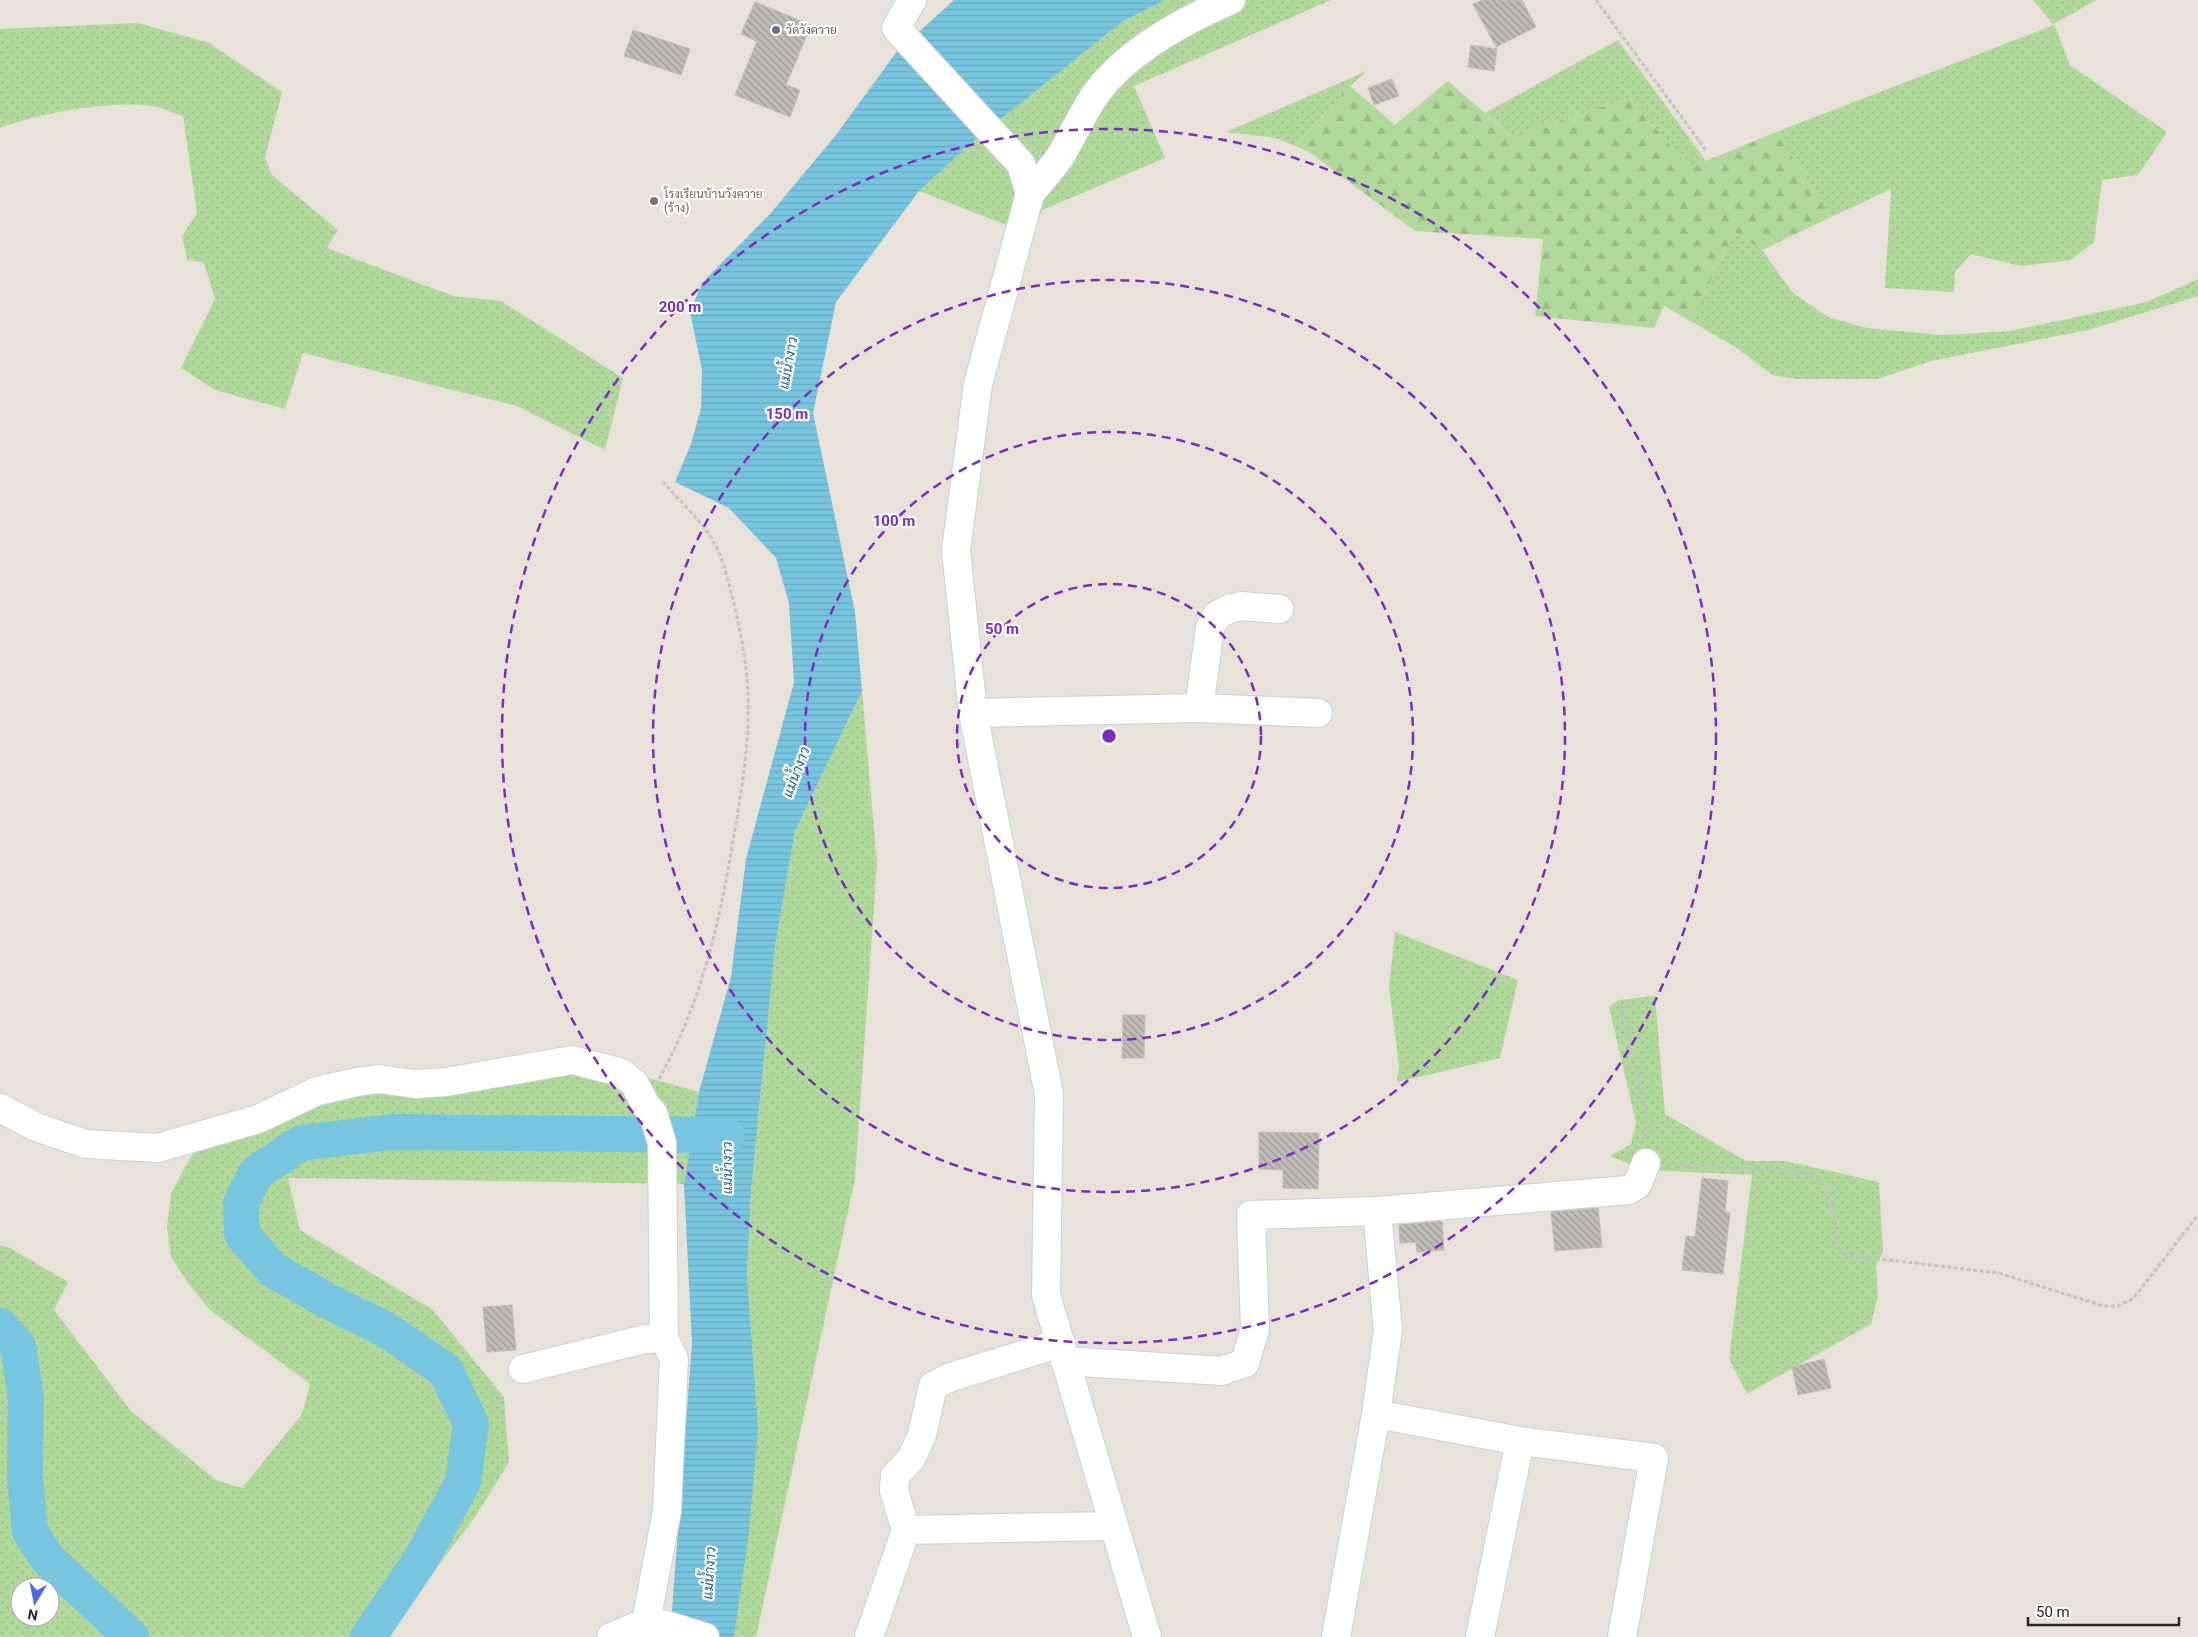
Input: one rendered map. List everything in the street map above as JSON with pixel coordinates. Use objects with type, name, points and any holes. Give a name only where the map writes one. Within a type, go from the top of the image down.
[{"type":"street","points":[[912,0],[896,28],[1021,164],[1030,194]]},
{"type":"street","points":[[1147,1637],[1112,1526],[1046,1295],[1049,1094],[973,713],[956,550],[978,384],[1030,194],[1061,154],[1096,93],[1113,74],[1154,41],[1200,13],[1231,0]]},
{"type":"street","points":[[1199,708],[1210,628],[1217,615],[1229,609],[1242,606],[1279,609]]},
{"type":"street","points":[[973,713],[1199,708],[1318,713]]},
{"type":"street","points":[[0,1108],[36,1127],[86,1144],[158,1148],[258,1119],[317,1091],[379,1079],[414,1084],[446,1082],[572,1060],[620,1072],[635,1084],[645,1104],[653,1113],[662,1143],[664,1338],[674,1359],[667,1511],[653,1628]]},
{"type":"street","points":[[869,1637],[906,1530],[894,1491],[895,1476],[911,1459],[922,1434],[933,1386],[951,1378],[1063,1352],[1222,1371],[1245,1363],[1255,1329],[1251,1215],[1377,1211],[1628,1190],[1637,1185],[1646,1163]]},
{"type":"street","points":[[1336,1637],[1376,1414],[1388,1330],[1377,1211]]},
{"type":"street","points":[[523,1369],[645,1339],[664,1338]]},
{"type":"street","points":[[1376,1414],[1520,1441],[1654,1458],[1622,1637]]},
{"type":"street","points":[[1480,1637],[1520,1441]]},
{"type":"street","points":[[906,1530],[1112,1526]]},
{"type":"street","points":[[611,1637],[653,1628],[705,1637]]},
{"type":"path","points":[[1596,0],[1707,152]]},
{"type":"path","points":[[645,1104],[687,1025],[706,970],[725,888],[743,781],[748,719],[746,676],[739,623],[724,566],[711,536],[663,482]]},
{"type":"path","points":[[1621,1006],[1646,1110],[1647,1122],[1643,1154],[1646,1163],[1795,1172],[1815,1177],[1827,1187],[1832,1202],[1837,1245],[1846,1255],[1999,1273],[2103,1306],[2117,1306],[2133,1299],[2198,1215]]},
{"type":"green space","points":[[1165,0],[1331,0],[1134,86],[1165,158],[1042,210],[1032,235],[919,191],[971,143],[1122,22]]},
{"type":"green space","points":[[2033,0],[2096,0],[2054,24],[2070,65],[2167,132],[2138,175],[2102,180],[2094,242],[2071,260],[2021,266],[1971,254],[1955,272],[1954,292],[1885,288],[1891,189],[1831,217],[1776,132],[2054,25]]},
{"type":"green space","points":[[138,23],[209,43],[282,92],[265,158],[272,175],[338,230],[327,248],[453,296],[501,301],[623,378],[605,450],[517,406],[303,353],[285,409],[215,390],[181,368],[215,299],[204,263],[187,259],[182,236],[197,213],[183,116],[154,107],[116,105],[53,113],[0,128],[0,29]]},
{"type":"green space","points":[[1618,40],[1706,161],[1689,168],[1630,98],[1511,136],[1485,113]]},
{"type":"green space","points":[[1367,71],[1350,86],[1295,146],[1276,138],[1226,132]]},
{"type":"green space","points":[[1448,81],[1511,136],[1630,98],[1689,168],[1776,132],[1831,217],[1762,250],[1735,232],[1690,321],[1664,306],[1654,328],[1535,316],[1543,239],[1415,231],[1309,152],[1295,146],[1350,86],[1395,125]]},
{"type":"green space","points":[[1735,232],[1762,250],[1793,293],[1828,317],[1867,328],[1942,335],[2011,331],[2147,302],[2198,279],[2198,296],[2088,330],[1931,361],[1877,379],[1796,379],[1772,375],[1737,348],[1690,321]]},
{"type":"green space","points":[[862,691],[877,863],[855,1179],[756,1637],[734,1637],[758,1428],[747,1274],[751,1192],[775,946],[795,831]]},
{"type":"green space","points":[[1395,932],[1518,980],[1500,1058],[1397,1082],[1399,1066],[1389,987]]},
{"type":"green space","points":[[1655,996],[1665,1114],[1746,1161],[1785,1161],[1879,1182],[1883,1251],[1876,1267],[1878,1296],[1871,1324],[1747,1394],[1729,1359],[1752,1175],[1644,1170],[1610,1156],[1631,1144],[1636,1123],[1609,1007],[1619,1000]]},
{"type":"green space","points":[[559,1053],[699,1092],[684,1184],[288,1178],[300,1230],[433,1310],[504,1397],[509,1462],[475,1517],[384,1637],[0,1637],[0,1245],[10,1248],[68,1282],[54,1310],[131,1411],[216,1480],[242,1488],[302,1414],[310,1384],[210,1310],[188,1283],[171,1257],[167,1227],[171,1194],[193,1153],[189,1130],[437,1076]]},
{"type":"water","name":"แม่น้ำงาว","points":[[954,0],[1165,0],[1122,22],[971,143],[919,191],[836,302],[813,413],[855,612],[862,691],[795,831],[775,946],[751,1192],[747,1274],[758,1428],[749,1532],[734,1637],[670,1637],[692,1343],[684,1184],[699,1092],[731,977],[746,859],[794,682],[789,603],[776,558],[729,508],[675,482],[691,444],[701,408],[702,370],[690,312],[702,283],[770,214],[836,135],[895,54]]},
{"type":"building","points":[[1482,0],[1522,0],[1536,27],[1496,47],[1473,4]]},
{"type":"building","points":[[755,2],[811,25],[786,85],[800,90],[790,117],[735,95],[757,41],[741,34]]},
{"type":"building","points":[[633,30],[690,49],[681,75],[624,56]]},
{"type":"building","points":[[1471,45],[1497,49],[1494,71],[1468,67]]},
{"type":"building","points":[[1392,79],[1399,96],[1374,105],[1368,88]]},
{"type":"building","points":[[1123,1015],[1145,1015],[1144,1058],[1122,1058]]},
{"type":"building","points":[[1259,1132],[1319,1133],[1318,1189],[1283,1188],[1283,1170],[1259,1169]]},
{"type":"building","points":[[1702,1178],[1728,1181],[1725,1212],[1730,1213],[1723,1274],[1682,1270],[1686,1236],[1695,1237]]},
{"type":"building","points":[[1598,1208],[1602,1247],[1555,1251],[1551,1212]]},
{"type":"building","points":[[1442,1221],[1444,1250],[1417,1252],[1416,1242],[1400,1243],[1399,1225]]},
{"type":"building","points":[[512,1305],[516,1350],[487,1352],[483,1307]]},
{"type":"building","points":[[1824,1359],[1831,1388],[1798,1395],[1792,1367]]},
{"type":"waterway","name":"แม่น้ำงาว","points":[[368,1637],[421,1559],[463,1482],[471,1424],[446,1371],[387,1330],[328,1301],[273,1270],[242,1234],[241,1203],[256,1173],[301,1143],[391,1132],[726,1135]]},
{"type":"waterway","points":[[0,1326],[18,1346],[26,1398],[25,1476],[30,1532],[47,1558],[131,1637]]},
{"type":"place","name":"วัดวังควาย","points":[[776,30]]},
{"type":"place","name":"โรงเรียนบ้านวังควาย (ร้าง)","points":[[654,201]]}]
